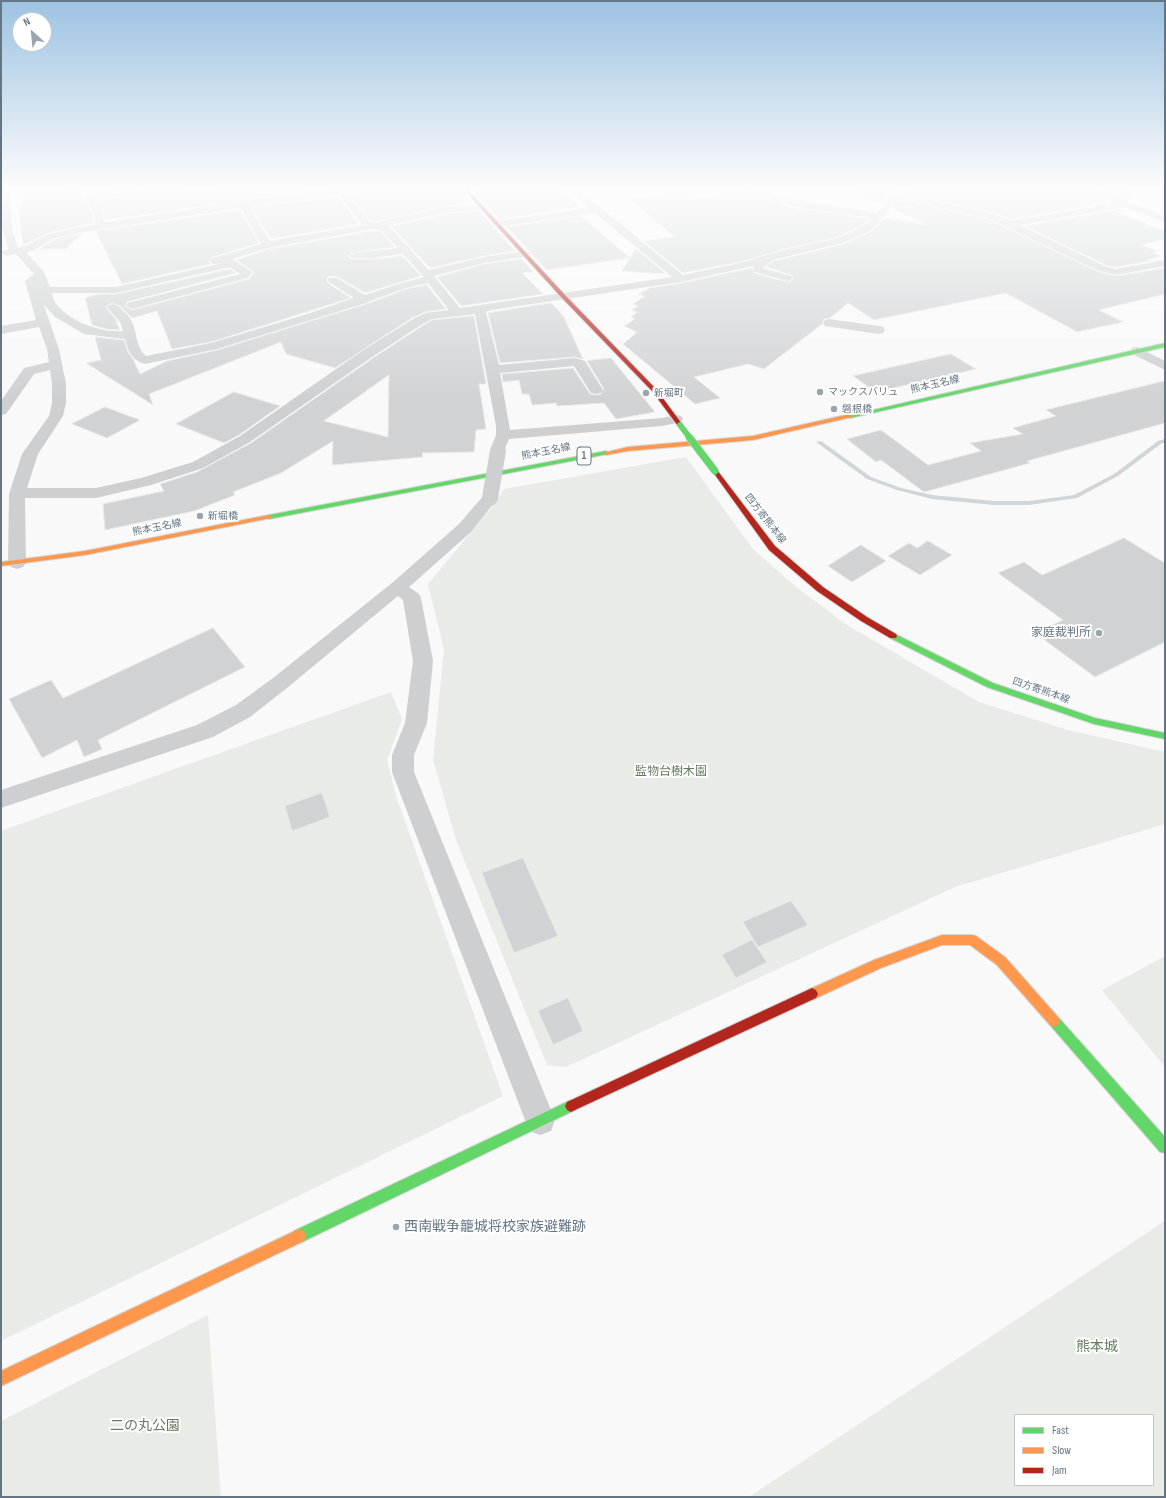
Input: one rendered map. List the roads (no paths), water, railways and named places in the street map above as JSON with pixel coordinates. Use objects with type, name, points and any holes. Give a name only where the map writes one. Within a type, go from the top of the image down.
[{"type":"main road","name":"四方寄熊本線","points":[[530,260],[654,390],[772,548],[820,589],[870,623],[907,644],[990,685],[1094,721],[1165,736]]},
{"type":"main road","name":"熊本玉名線","points":[[9,564],[86,553],[597,454],[628,449],[753,438],[1165,345]]},
{"type":"main road","points":[[1,1379],[540,1120],[878,964],[942,940],[972,940],[1001,961],[1165,1147]]},
{"type":"street","points":[[27,260],[40,274],[50,305],[59,314],[88,331],[126,334],[130,336],[136,354],[140,359],[145,360],[213,346],[365,300],[429,276],[485,260]]},
{"type":"street","points":[[44,290],[116,290],[230,260]]},
{"type":"street","points":[[414,260],[429,276],[457,312]]},
{"type":"street","points":[[657,260],[681,279]]},
{"type":"street","points":[[17,494],[96,493],[145,482],[198,465],[245,439],[367,354],[429,316],[480,310],[497,306],[681,279],[746,265],[762,260]]},
{"type":"street","points":[[768,260],[758,267],[758,270],[787,278]]},
{"type":"street","points":[[1082,260],[1103,269],[1116,272],[1165,263]]},
{"type":"street","points":[[132,305],[244,276],[247,273],[227,261],[194,266]]},
{"type":"street","points":[[9,564],[17,494],[33,447],[56,416],[59,403],[59,384],[53,349],[36,302],[31,281],[40,274]]},
{"type":"street","points":[[333,280],[365,300]]},
{"type":"street","points":[[113,307],[126,321],[129,332],[126,334]]},
{"type":"street","points":[[1,799],[205,731],[243,711],[280,683],[398,587],[465,528],[490,498],[498,451],[503,435],[493,370],[480,310]]},
{"type":"street","points":[[1,318],[5,330],[44,322]]},
{"type":"street","points":[[830,323],[879,330]]},
{"type":"street","points":[[1137,351],[1165,366]]},
{"type":"street","points":[[493,370],[575,362],[580,364],[596,390]]},
{"type":"street","points":[[1,411],[29,371],[55,365]]},
{"type":"street","points":[[28,459],[35,455],[65,421]]},
{"type":"street","points":[[503,435],[678,422]]},
{"type":"street","points":[[398,587],[412,598],[423,661],[416,723],[403,755],[403,772],[540,1120]]},
{"type":"waterway","points":[[819,442],[869,478],[899,489],[932,497],[994,503],[1029,503],[1075,497],[1116,475],[1160,442],[1165,441]]},
{"type":"place","name":"マックスバリュ","points":[[820,392]]},
{"type":"place","name":"新堀町","points":[[646,393]]},
{"type":"place","name":"磐根橋","points":[[834,409]]},
{"type":"place","name":"新堀橋","points":[[200,516]]},
{"type":"place","name":"家庭裁判所","points":[[1099,633]]},
{"type":"place","name":"西南戦争籠城将校家族避難跡","points":[[396,1227]]},
{"type":"park label","name":"監物台樹木園","points":[[671,772]]},
{"type":"park label","name":"熊本城","points":[[1097,1347]]},
{"type":"park label","name":"二の丸公園","points":[[145,1426]]}]
